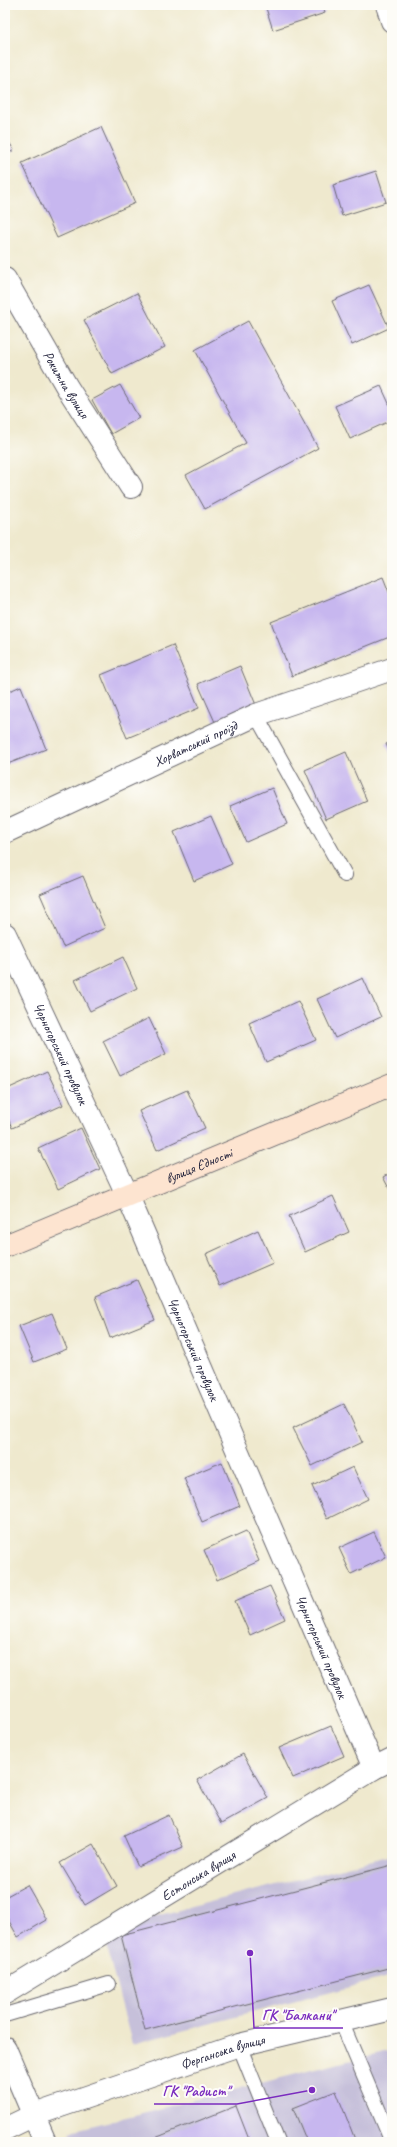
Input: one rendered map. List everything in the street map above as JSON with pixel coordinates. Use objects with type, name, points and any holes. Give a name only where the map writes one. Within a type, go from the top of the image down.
[{"type":"main road","name":"вулиця Єдності","points":[[5,1246],[392,1085]]},
{"type":"street","points":[[387,5],[392,21]]},
{"type":"street","name":"Рокитна вулиця","points":[[5,279],[67,387],[131,487]]},
{"type":"street","name":"Хорватський проїзд","points":[[5,832],[256,715],[392,668]]},
{"type":"street","name":"Чорногорський провулок","points":[[5,934],[127,1194],[383,1764]]},
{"type":"street","name":"Естонська вулиця","points":[[5,1993],[383,1764]]},
{"type":"street","name":"Ферганська вулиця","points":[[34,2115],[239,2045],[392,2009]]},
{"type":"street","points":[[5,2048],[45,2142]]},
{"type":"street","points":[[5,2129],[34,2115]]},
{"type":"lane","points":[[256,715],[345,875]]},
{"type":"lane","points":[[5,2015],[108,1984]]},
{"type":"lane","points":[[341,2021],[392,2142]]},
{"type":"lane","points":[[239,2045],[278,2142]]},
{"type":"shaded area","points":[[392,1855],[392,1976],[132,2044],[102,1930]]},
{"type":"shaded area","points":[[392,2050],[392,2142],[75,2142],[71,2131]]},
{"type":"building","points":[[265,5],[322,5],[325,13],[273,30]]},
{"type":"building","points":[[101,127],[135,203],[57,238],[22,163]]},
{"type":"building","points":[[5,136],[14,150],[5,156]]},
{"type":"building","points":[[376,171],[386,202],[342,216],[333,185]]},
{"type":"building","points":[[369,285],[389,328],[352,345],[332,301]]},
{"type":"building","points":[[137,293],[165,347],[112,374],[84,320]]},
{"type":"building","points":[[248,321],[318,448],[205,509],[186,475],[246,443],[195,350]]},
{"type":"building","points":[[120,385],[139,418],[111,434],[92,400]]},
{"type":"building","points":[[381,386],[392,410],[392,420],[350,439],[335,406]]},
{"type":"building","points":[[383,577],[392,600],[392,636],[292,676],[271,622]]},
{"type":"building","points":[[173,645],[199,708],[127,738],[101,675]]},
{"type":"building","points":[[240,666],[256,705],[215,722],[198,684]]},
{"type":"building","points":[[21,686],[46,749],[5,765],[5,693]]},
{"type":"building","points":[[392,742],[392,757],[386,744]]},
{"type":"building","points":[[346,752],[367,801],[326,819],[305,770]]},
{"type":"building","points":[[272,788],[287,824],[246,842],[230,806]]},
{"type":"building","points":[[211,816],[232,864],[194,881],[174,832]]},
{"type":"building","points":[[83,876],[105,928],[63,947],[40,894]]},
{"type":"building","points":[[123,957],[137,988],[90,1011],[75,980]]},
{"type":"building","points":[[363,978],[381,1017],[335,1038],[317,999]]},
{"type":"building","points":[[298,1001],[316,1040],[266,1062],[249,1023]]},
{"type":"building","points":[[149,1018],[166,1054],[120,1076],[103,1041]]},
{"type":"building","points":[[47,1071],[63,1105],[12,1128],[5,1111],[5,1090]]},
{"type":"building","points":[[187,1090],[205,1128],[157,1150],[139,1111]]},
{"type":"building","points":[[81,1128],[100,1169],[58,1189],[38,1148]]},
{"type":"building","points":[[392,1172],[392,1194],[383,1177]]},
{"type":"building","points":[[333,1196],[349,1232],[305,1252],[289,1216]]},
{"type":"building","points":[[258,1230],[273,1263],[220,1286],[206,1254]]},
{"type":"building","points":[[137,1280],[155,1320],[110,1338],[95,1297]]},
{"type":"building","points":[[52,1313],[67,1349],[34,1362],[19,1326]]},
{"type":"building","points":[[344,1404],[362,1442],[312,1466],[293,1428]]},
{"type":"building","points":[[222,1462],[240,1506],[202,1522],[184,1478]]},
{"type":"building","points":[[353,1467],[368,1499],[327,1519],[312,1486]]},
{"type":"building","points":[[246,1531],[259,1561],[217,1580],[204,1550]]},
{"type":"building","points":[[374,1532],[386,1557],[351,1574],[339,1548]]},
{"type":"building","points":[[270,1586],[285,1619],[250,1635],[235,1601]]},
{"type":"building","points":[[331,1726],[344,1756],[293,1778],[279,1748]]},
{"type":"building","points":[[243,1754],[268,1798],[221,1824],[197,1780]]},
{"type":"building","points":[[169,1815],[183,1847],[138,1867],[124,1836]]},
{"type":"building","points":[[93,1844],[117,1886],[85,1905],[60,1863]]},
{"type":"building","points":[[392,1865],[392,1967],[145,2030],[121,1935]]},
{"type":"building","points":[[27,1885],[47,1920],[18,1937],[5,1914],[5,1897]]},
{"type":"building","points":[[336,2091],[356,2142],[307,2142],[293,2108]]},
{"type":"building","points":[[236,2106],[250,2142],[145,2142]]},
{"type":"place","name":"ГК \"Балкани\"","points":[[250,1953]]},
{"type":"place","name":"ГК \"Радист\"","points":[[312,2090]]}]
